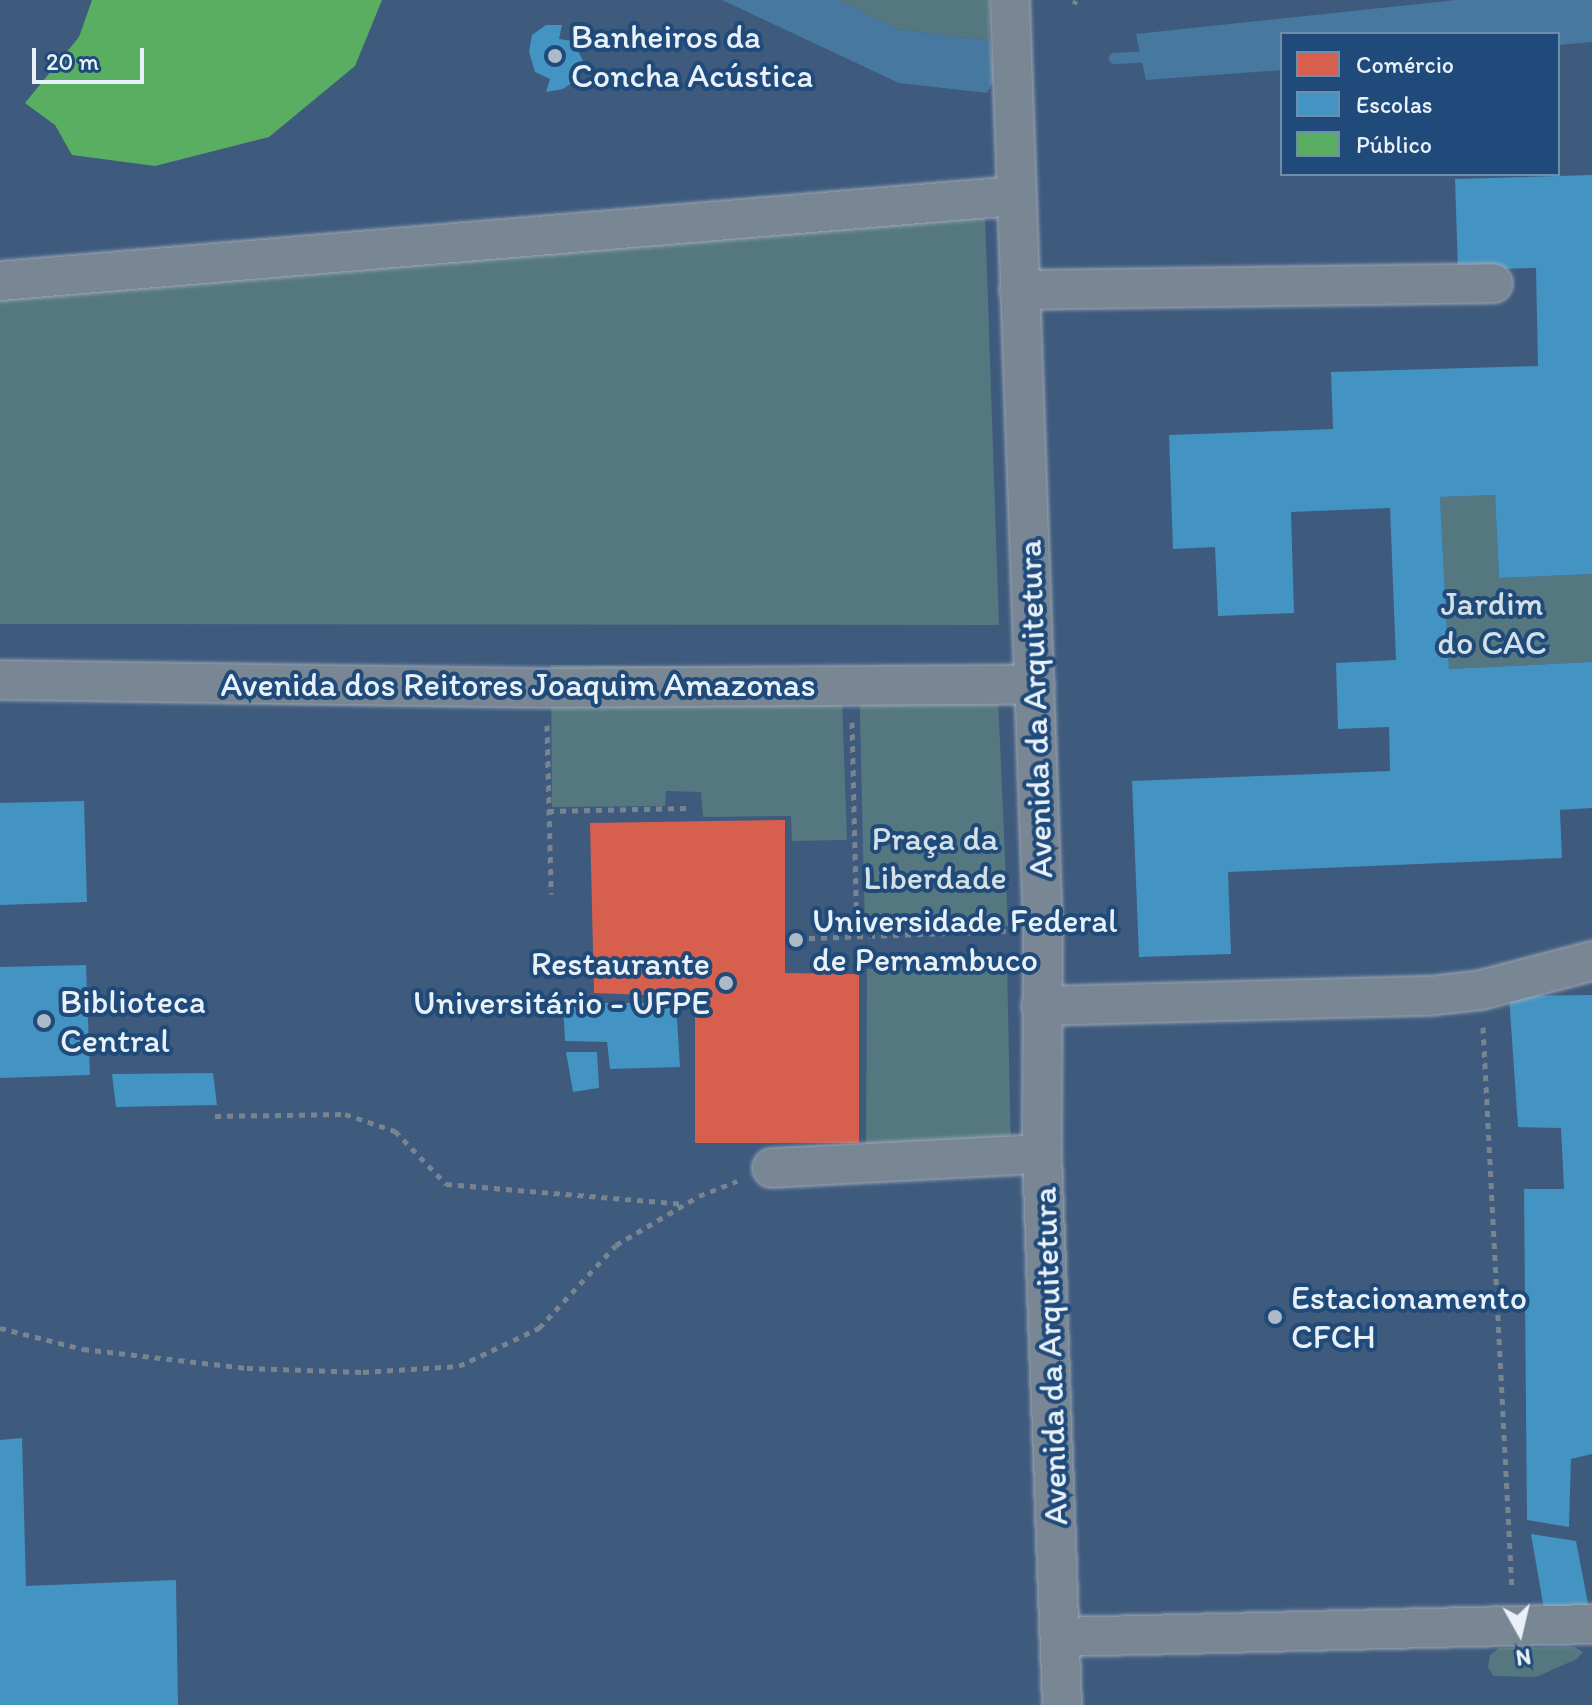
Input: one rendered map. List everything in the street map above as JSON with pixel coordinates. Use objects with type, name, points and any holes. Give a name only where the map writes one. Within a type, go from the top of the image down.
[{"type":"street","name":"Avenida da Arquitetura","points":[[1010,0],[1043,930],[1042,1154],[1062,1705]]},
{"type":"street","points":[[0,281],[1015,196]]},
{"type":"street","points":[[1019,290],[1493,283]]},
{"type":"street","name":"Avenida dos Reitores Joaquim Amazonas","points":[[0,680],[546,688],[1035,685]]},
{"type":"street","points":[[1041,1006],[1481,990],[1592,961]]},
{"type":"street","points":[[772,1168],[1042,1154]]},
{"type":"street","points":[[1060,1637],[1592,1624]]},
{"type":"path","points":[[546,688],[551,894]]},
{"type":"path","points":[[851,688],[857,937]]},
{"type":"path","points":[[548,811],[687,808]]},
{"type":"path","points":[[785,939],[1043,930]]},
{"type":"path","points":[[1481,990],[1514,1628]]},
{"type":"path","points":[[215,1116],[345,1114],[395,1131],[446,1184],[686,1204]]},
{"type":"path","points":[[0,1328],[83,1349],[247,1368],[363,1372],[459,1366],[539,1328],[616,1245],[686,1204],[772,1168]]},
{"type":"shaded area","name":"Universidade Federal de Pernambuco","points":[[0,0],[1592,0],[1592,1705],[0,1705]]},
{"type":"shaded area","points":[[722,0],[838,0],[897,29],[990,41],[994,79],[987,93],[899,83]]},
{"type":"shaded area","points":[[1456,0],[1592,0],[1592,42],[1560,45],[1560,32],[1280,32],[1280,70],[1146,80],[1136,34]]},
{"type":"green space","points":[[838,0],[989,0],[990,41],[897,29]]},
{"type":"green space","points":[[985,214],[999,625],[0,624],[0,281]]},
{"type":"green space","name":"Jardim do CAC","points":[[1495,495],[1499,578],[1592,574],[1592,662],[1449,669],[1440,497]]},
{"type":"green space","points":[[551,665],[841,668],[847,840],[792,841],[791,816],[703,817],[701,792],[666,791],[665,806],[552,807]]},
{"type":"green space","name":"Praça da Liberdade","points":[[859,673],[997,674],[1008,926],[865,930]]},
{"type":"green space","points":[[1007,963],[1011,1151],[807,1161],[807,1146],[866,1145],[867,969]]},
{"type":"green space","points":[[1575,1647],[1583,1652],[1577,1659],[1536,1677],[1493,1676],[1488,1667],[1490,1655],[1499,1648]]},
{"type":"building: Comércio","name":"Restaurante Universitário - UFPE","points":[[785,820],[785,973],[859,974],[859,1143],[695,1143],[695,997],[594,993],[590,823]]},
{"type":"building: Escolas","name":"Banheiros da Concha Acústica","points":[[546,25],[562,25],[559,39],[573,41],[583,61],[579,78],[563,89],[546,92],[550,79],[535,72],[529,52],[532,35]]},
{"type":"building: Escolas","points":[[1592,175],[1592,574],[1499,578],[1495,495],[1440,497],[1449,669],[1592,662],[1592,808],[1560,810],[1562,858],[1228,872],[1231,954],[1139,957],[1132,781],[1390,771],[1389,727],[1338,729],[1336,663],[1396,660],[1390,508],[1291,512],[1294,613],[1218,616],[1215,547],[1173,549],[1169,435],[1333,429],[1331,372],[1538,366],[1536,268],[1458,270],[1455,179]]},
{"type":"building: Escolas","name":"Biblioteca Central","points":[[84,801],[87,902],[0,905],[0,803]]},
{"type":"building: Escolas","name":"Biblioteca Central","points":[[86,965],[90,1075],[0,1078],[0,967]]},
{"type":"building: Escolas","points":[[1592,995],[1592,1454],[1571,1459],[1569,1527],[1527,1520],[1524,1189],[1564,1189],[1561,1128],[1518,1127],[1509,996]]},
{"type":"building: Escolas","points":[[563,1003],[676,1003],[680,1067],[610,1069],[607,1042],[565,1041]]},
{"type":"building: Escolas","points":[[566,1052],[597,1052],[599,1088],[573,1092]]},
{"type":"building: Escolas","points":[[213,1073],[217,1105],[116,1107],[112,1074]]},
{"type":"building: Escolas","points":[[22,1438],[26,1586],[176,1580],[178,1705],[0,1705],[0,1440]]},
{"type":"building: Escolas","points":[[1531,1534],[1576,1541],[1590,1614],[1545,1615]]},
{"type":"building: Público","points":[[92,0],[382,0],[355,66],[269,137],[155,166],[72,155],[55,125],[25,103],[79,37]]},
{"type":"waterway","points":[[1114,58],[1154,56]]},
{"type":"place","name":"Banheiros da Concha Acústica","points":[[555,56]]},
{"type":"place","name":"Universidade Federal de Pernambuco","points":[[796,940]]},
{"type":"place","name":"Restaurante Universitário - UFPE","points":[[726,983]]},
{"type":"place","name":"Biblioteca Central","points":[[44,1021]]},
{"type":"place","name":"Estacionamento CFCH","points":[[1275,1317]]}]
